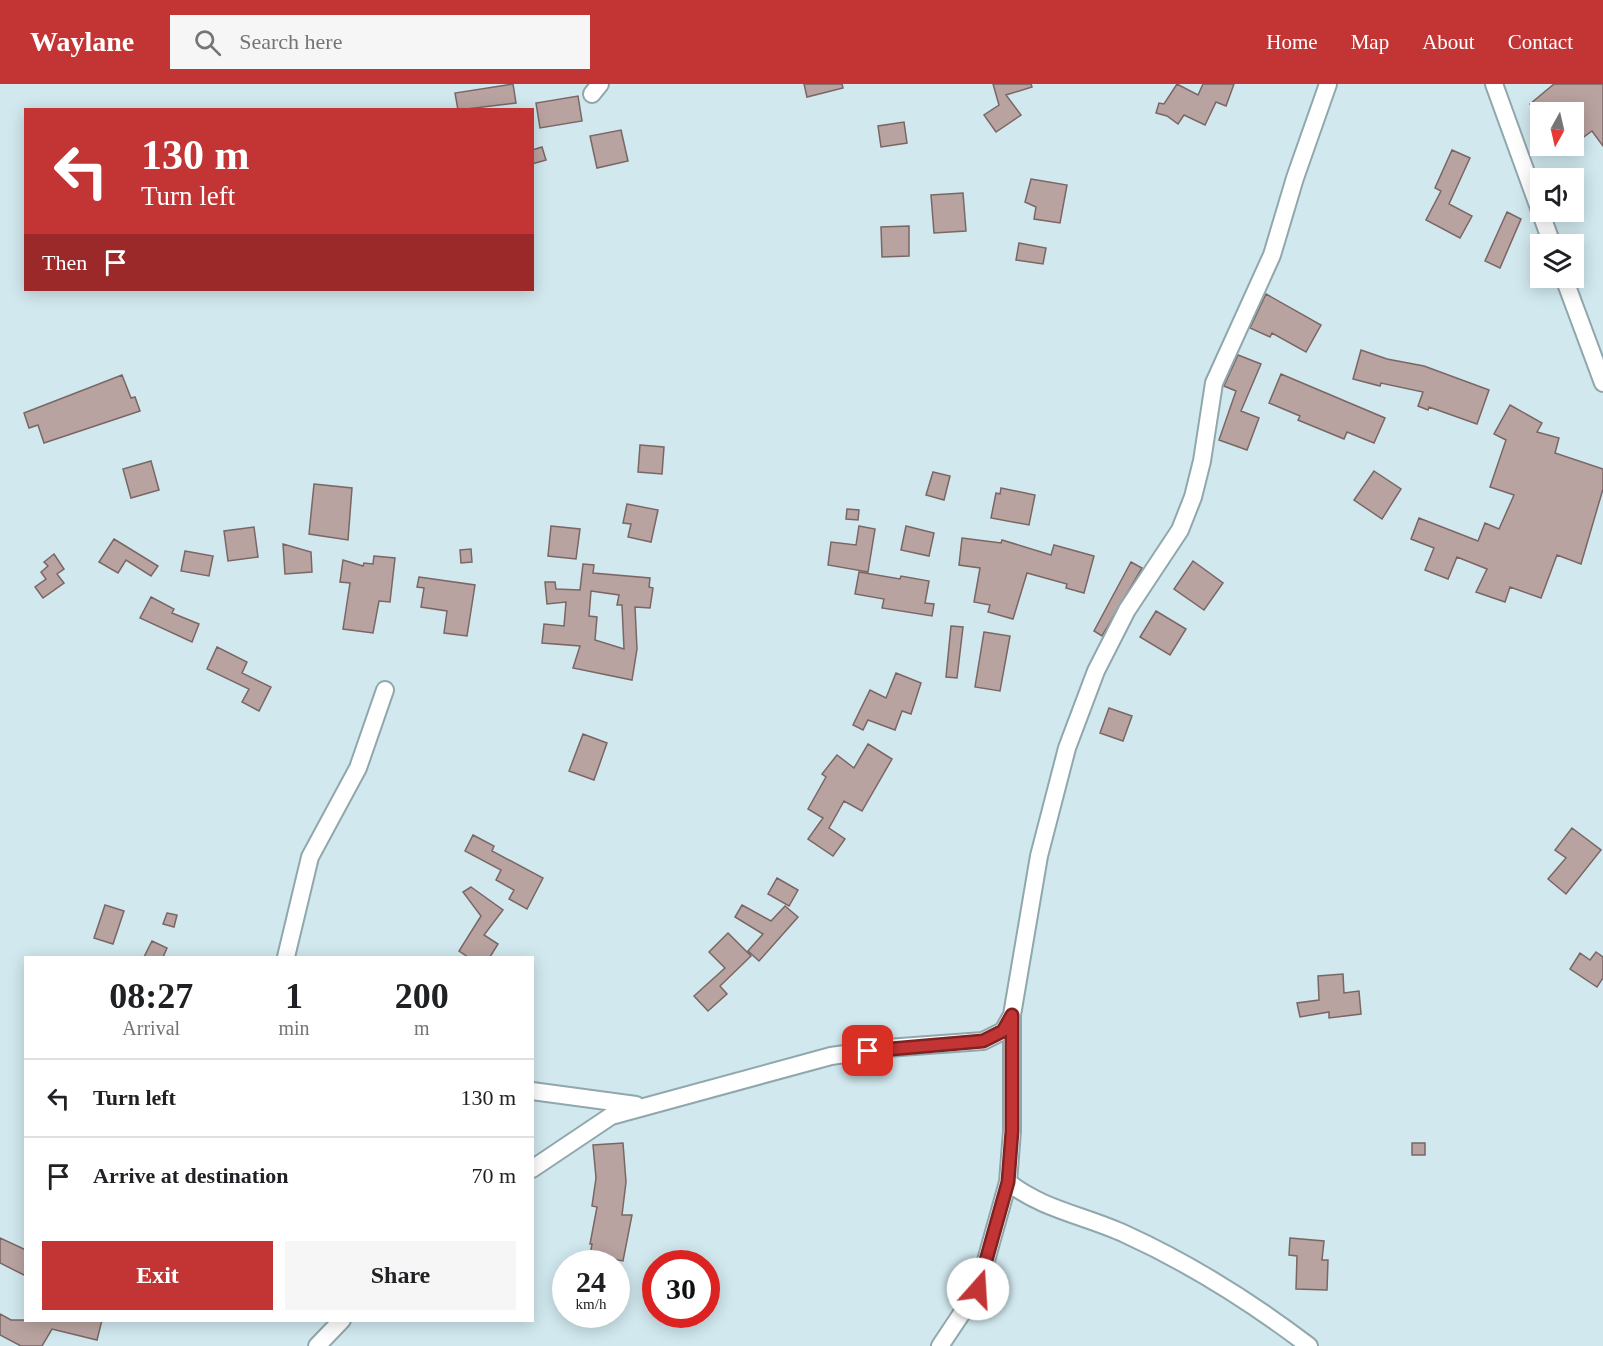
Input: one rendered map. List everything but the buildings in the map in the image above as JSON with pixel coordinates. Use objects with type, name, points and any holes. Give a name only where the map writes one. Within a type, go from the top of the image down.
[{"type":"street","points":[[940,1346],[978,1289],[1008,1182],[1012,1131],[1012,1015],[1039,856],[1067,748],[1096,671],[1127,610],[1180,530],[1193,497],[1202,461],[1214,383],[1272,255],[1295,178],[1328,84]]},
{"type":"street","points":[[1494,84],[1548,234]]},
{"type":"street","points":[[1568,288],[1603,383]]},
{"type":"street","points":[[286,956],[310,857],[358,768],[385,690]]},
{"type":"street","points":[[534,1168],[611,1116],[831,1056],[887,1048],[983,1041],[1003,1031],[1012,1015]]},
{"type":"street","points":[[534,1091],[645,1106]]},
{"type":"street","points":[[1008,1182],[1024,1195],[1126,1234],[1206,1275],[1309,1346]]},
{"type":"street","points":[[317,1346],[340,1322]]},
{"type":"route","points":[[868,1051],[983,1041],[1003,1031],[1012,1015],[1012,1131],[1008,1182],[978,1289]]}]
